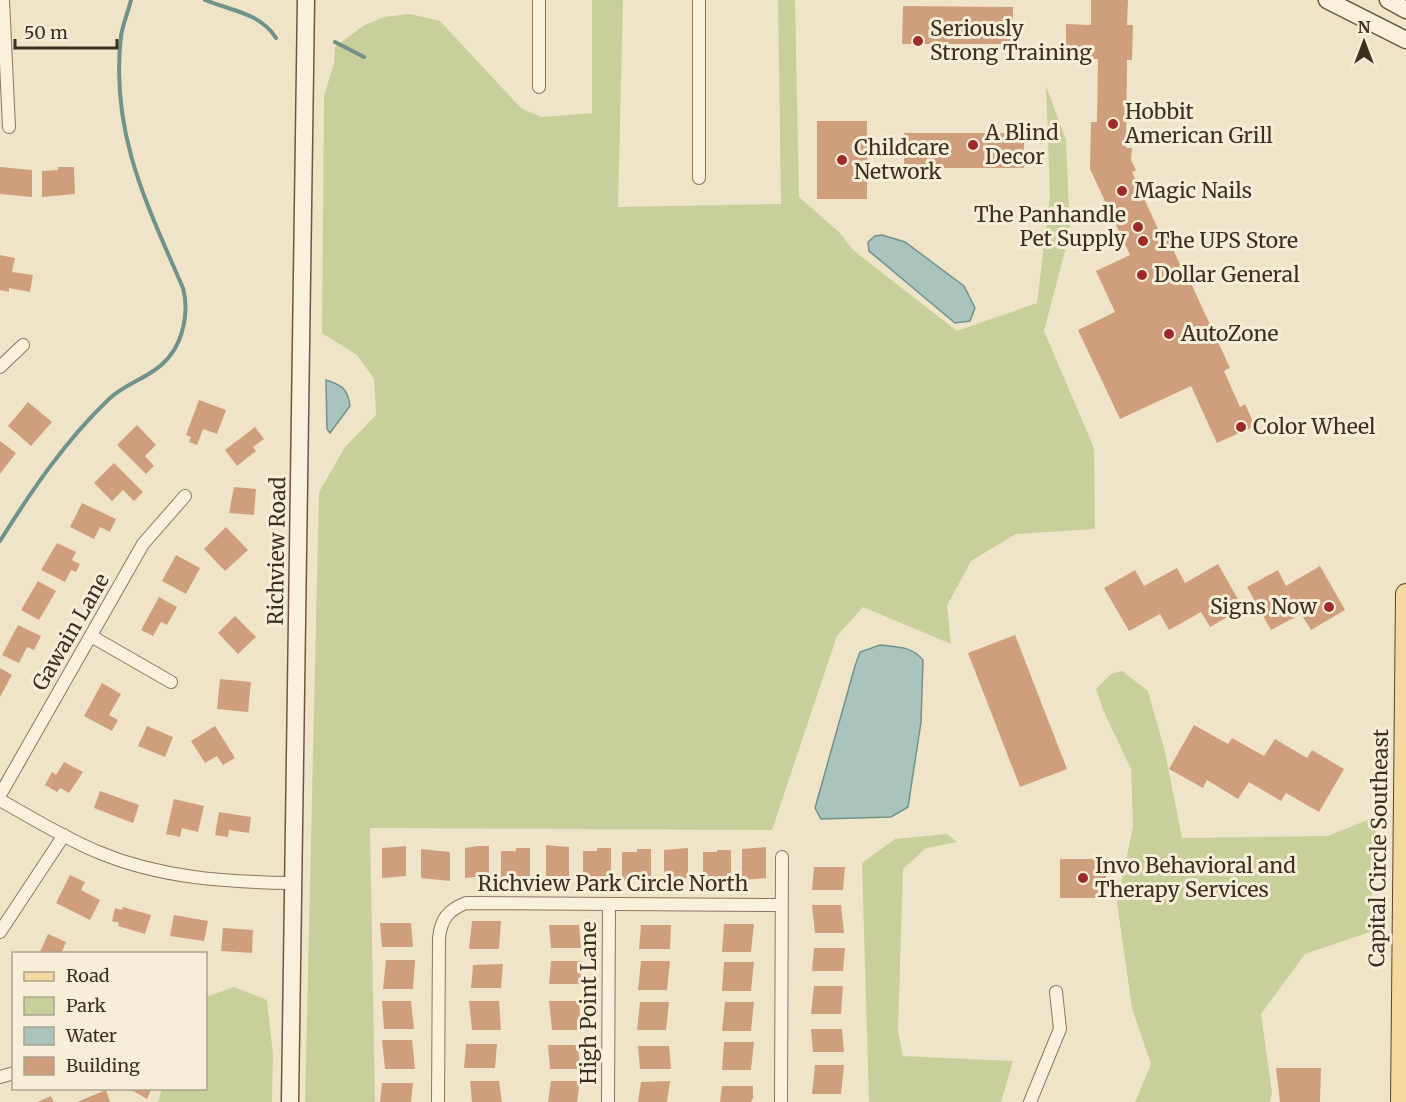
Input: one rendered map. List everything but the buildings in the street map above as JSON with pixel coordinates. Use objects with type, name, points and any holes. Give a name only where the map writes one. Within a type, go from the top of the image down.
[{"type":"main road","name":"Capital Circle Southeast","points":[[1401,1102],[1406,594]]},
{"type":"street","points":[[3,0],[2,21],[9,127]]},
{"type":"street","name":"Richview Road","points":[[290,1102],[291,884],[301,481],[306,0]]},
{"type":"street","points":[[539,0],[539,87]]},
{"type":"street","points":[[699,0],[699,178]]},
{"type":"street","points":[[1327,0],[1406,40]]},
{"type":"street","points":[[1388,0],[1406,10]]},
{"type":"street","points":[[1,362],[23,345]]},
{"type":"street","name":"Gawain Lane","points":[[0,795],[143,544],[184,496]]},
{"type":"street","points":[[91,636],[171,682]]},
{"type":"street","points":[[0,800],[97,852],[156,871],[226,881],[291,884]]},
{"type":"street","points":[[0,932],[63,835]]},
{"type":"street","points":[[781,1102],[782,857]]},
{"type":"street","name":"Richview Park Circle North","points":[[438,1102],[439,938],[443,919],[448,913],[466,903],[781,905]]},
{"type":"street","name":"High Point Lane","points":[[608,1102],[609,904]]},
{"type":"street","points":[[1030,1102],[1060,1029],[1056,992]]},
{"type":"green space","points":[[592,0],[623,0],[618,207],[781,204],[778,0],[795,0],[799,197],[840,233],[853,250],[957,331],[1037,303],[1050,195],[1046,86],[1066,140],[1070,232],[1044,331],[1094,448],[1095,529],[1016,534],[971,561],[947,606],[951,644],[863,607],[837,636],[772,830],[370,828],[375,1102],[305,1102],[319,492],[345,447],[376,415],[374,379],[357,355],[322,333],[324,96],[334,63],[335,47],[363,26],[384,17],[410,14],[440,21],[521,108],[541,117],[592,113]]},
{"type":"green space","points":[[1122,671],[1148,691],[1165,752],[1182,838],[1328,836],[1377,816],[1370,932],[1305,954],[1261,1014],[1272,1093],[1270,1102],[1135,1102],[1151,1064],[1132,1008],[1117,903],[1133,827],[1131,769],[1103,710],[1096,689],[1111,674]]},
{"type":"green space","points":[[947,834],[957,842],[926,848],[903,869],[898,1031],[903,1056],[1013,1061],[1001,1102],[869,1102],[862,863],[895,839]]},
{"type":"green space","points":[[234,987],[267,1000],[273,1054],[272,1102],[158,1102],[162,1090],[207,1090],[207,997]]},
{"type":"water","points":[[882,235],[905,242],[964,286],[975,308],[970,321],[955,323],[869,251],[868,242],[875,236]]},
{"type":"water","points":[[326,380],[343,388],[348,395],[350,406],[330,433],[327,429]]},
{"type":"water","points":[[880,645],[909,650],[923,660],[921,722],[908,807],[891,817],[821,819],[815,808],[855,666],[860,652]]},
{"type":"waterway","points":[[0,541],[37,485],[78,432],[116,393],[163,364],[174,350],[182,333],[185,315],[183,288],[144,196],[126,135],[121,104],[119,71],[121,36],[131,0]]},
{"type":"waterway","points":[[205,0],[254,18],[276,38]]},
{"type":"waterway","points":[[335,42],[364,57]]},
{"type":"place","name":"Seriously Strong Training","points":[[918,41]]},
{"type":"place","name":"Hobbit American Grill","points":[[1113,124]]},
{"type":"place","name":"A Blind Decor","points":[[973,145]]},
{"type":"place","name":"Childcare Network","points":[[842,160]]},
{"type":"place","name":"Magic Nails","points":[[1122,191]]},
{"type":"place","name":"The Panhandle Pet Supply","points":[[1138,227]]},
{"type":"place","name":"The UPS Store","points":[[1143,241]]},
{"type":"place","name":"Dollar General","points":[[1142,275]]},
{"type":"place","name":"AutoZone","points":[[1169,334]]},
{"type":"place","name":"Color Wheel","points":[[1241,427]]},
{"type":"place","name":"Signs Now","points":[[1329,607]]},
{"type":"place","name":"Invo Behavioral and Therapy Services","points":[[1083,878]]}]
